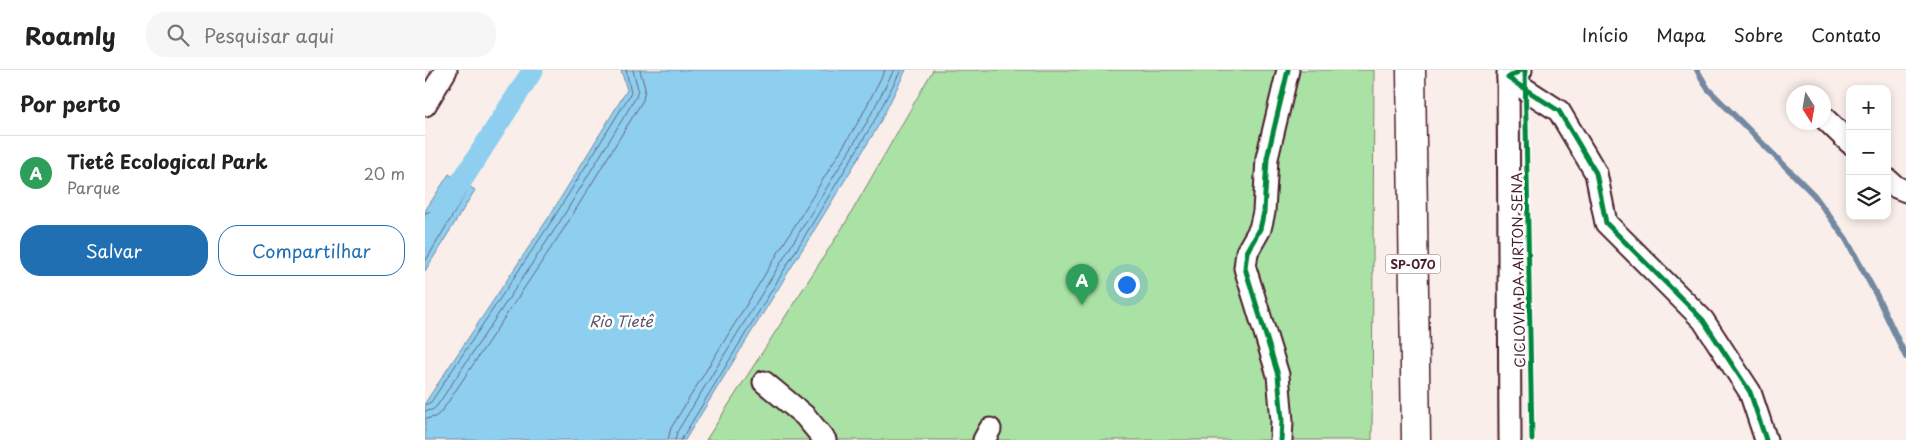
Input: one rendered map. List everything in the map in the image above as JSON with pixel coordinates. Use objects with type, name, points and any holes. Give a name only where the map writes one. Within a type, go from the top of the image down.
[{"type":"highway","name":"SP-070","points":[[1411,70],[1416,440]]},
{"type":"street","points":[[425,105],[446,70]]},
{"type":"street","points":[[1281,440],[1282,421],[1277,375],[1245,268],[1247,252],[1260,229],[1264,212],[1267,158],[1288,70]]},
{"type":"street","points":[[1509,440],[1512,73]]},
{"type":"street","points":[[1512,73],[1559,111],[1596,173],[1606,223],[1703,320],[1751,392],[1766,440]]},
{"type":"street","points":[[1831,125],[1846,139]]},
{"type":"street","points":[[764,382],[805,416],[825,440]]},
{"type":"green space","points":[[933,70],[1374,70],[1372,440],[706,440],[846,222]]},
{"type":"water","name":"Rio Tietê","points":[[621,70],[906,70],[877,128],[685,440],[425,440],[425,403],[549,217],[627,90]]},
{"type":"water","points":[[449,174],[475,190],[425,271],[425,211]]},
{"type":"waterway","points":[[425,238],[533,70]]},
{"type":"waterway","points":[[1697,70],[1708,89],[1814,195],[1846,239],[1877,296],[1906,357]]},
{"type":"cycle path","points":[[1281,440],[1282,421],[1278,375],[1245,268],[1247,252],[1260,229],[1264,212],[1267,158],[1288,70]]},
{"type":"cycle path","points":[[1521,70],[1508,78],[1559,111],[1596,173],[1606,223],[1703,320],[1750,392],[1766,440]]},
{"type":"cycle path","name":"CICLOVIA DA AIRTON SENA","points":[[1525,70],[1532,440]]},
{"type":"place","name":"Tietê Ecological Park","points":[[1082,305]]}]
